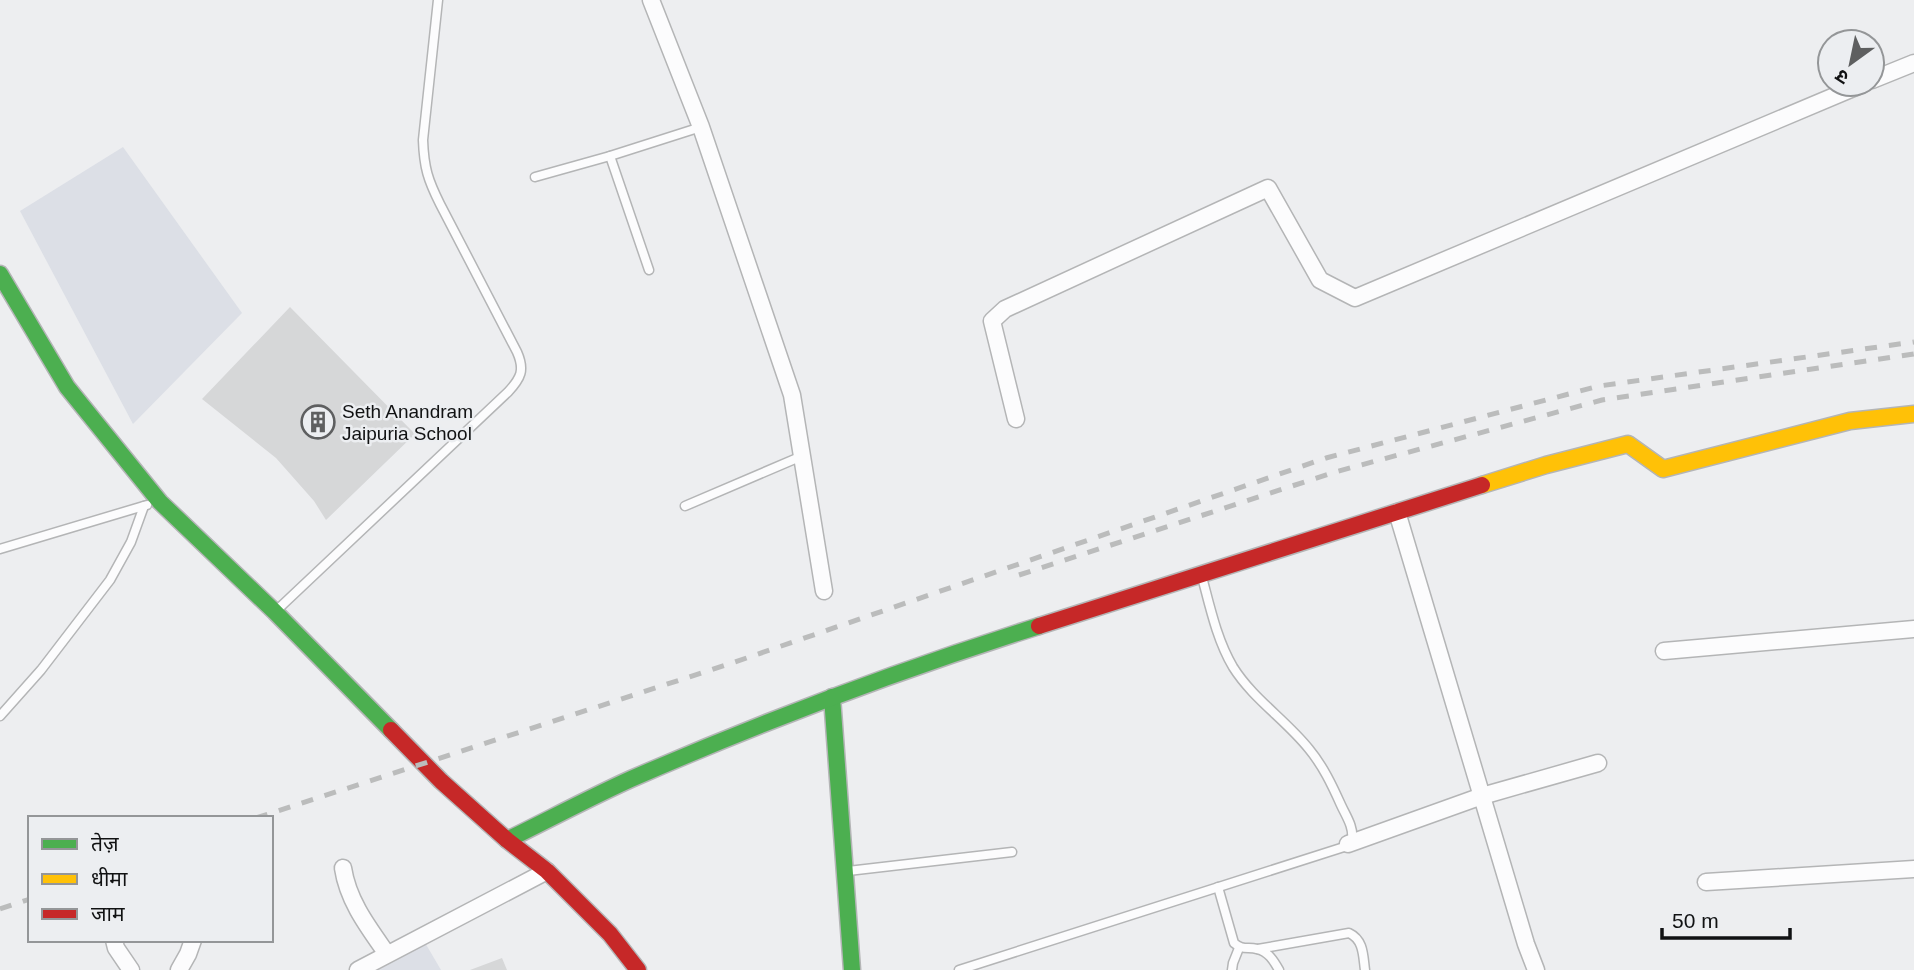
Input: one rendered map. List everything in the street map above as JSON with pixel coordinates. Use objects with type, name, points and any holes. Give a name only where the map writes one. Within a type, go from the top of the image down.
[{"type":"street","points":[[651,0],[701,127],[792,395],[824,591]]},
{"type":"street","points":[[1886,74],[1914,63]]},
{"type":"street","points":[[1016,419],[992,321],[1005,309],[1268,188],[1320,280],[1355,298],[1830,98]]},
{"type":"street","points":[[0,274],[67,387],[152,504],[275,612],[441,781],[507,840],[547,871],[610,934],[638,970]]},
{"type":"street","points":[[507,840],[629,780],[832,697],[954,653],[1546,465],[1628,444],[1662,469],[1850,421],[1914,414]]},
{"type":"street","points":[[1398,512],[1536,970]]},
{"type":"street","points":[[1664,651],[1914,629]]},
{"type":"street","points":[[832,697],[852,970]]},
{"type":"street","points":[[1348,844],[1482,796],[1598,763]]},
{"type":"street","points":[[343,868],[345,883],[359,915],[387,954]]},
{"type":"street","points":[[1706,882],[1914,869]]},
{"type":"street","points":[[358,970],[547,871]]},
{"type":"street","points":[[114,942],[131,970]]},
{"type":"street","points":[[179,970],[192,942]]},
{"type":"lane","points":[[275,612],[508,392],[516,384],[522,370],[522,362],[429,182],[424,163],[423,141],[438,0]]},
{"type":"lane","points":[[535,177],[701,127]]},
{"type":"lane","points":[[610,156],[649,270]]},
{"type":"lane","points":[[685,506],[802,456]]},
{"type":"lane","points":[[0,549],[152,504]]},
{"type":"lane","points":[[0,716],[41,670],[110,580],[152,504]]},
{"type":"lane","points":[[959,970],[1348,844],[1353,836],[1352,827],[1329,779],[1309,748],[1242,680],[1231,664],[1201,575]]},
{"type":"lane","points":[[844,871],[1012,852]]},
{"type":"lane","points":[[1217,887],[1233,940],[1239,948]]},
{"type":"lane","points":[[1239,948],[1258,949],[1349,933],[1358,938],[1365,970]]},
{"type":"lane","points":[[1232,970],[1239,948]]},
{"type":"lane","points":[[1258,949],[1269,956],[1279,970]]},
{"type":"shaded area","points":[[123,147],[242,313],[133,424],[20,211]]},
{"type":"shaded area","points":[[424,941],[441,970],[373,970]]},
{"type":"building","name":"Seth Anandram Jaipuria School","points":[[290,307],[415,434],[326,520],[314,501],[276,458],[202,399]]},
{"type":"building","points":[[502,958],[507,970],[470,970]]},
{"type":"railway","points":[[262,816],[735,662],[1326,458],[1599,386],[1914,342]]},
{"type":"railway","points":[[1019,575],[1335,472],[1602,400],[1914,354]]},
{"type":"railway","points":[[0,909],[28,900]]},
{"type":"traffic: fast","points":[[0,274],[67,387],[160,502],[275,612],[391,730]]},
{"type":"traffic: fast","points":[[507,840],[631,779],[731,737],[884,678],[1039,626]]},
{"type":"traffic: fast","points":[[832,697],[852,970]]},
{"type":"traffic: slow","points":[[1482,485],[1628,444],[1663,469],[1850,421],[1914,414]]},
{"type":"traffic: jam","points":[[1039,626],[1482,485]]},
{"type":"traffic: jam","points":[[391,730],[441,781],[507,840],[547,871],[610,934],[638,970]]},
{"type":"place","name":"Seth Anandram Jaipuria School","points":[[318,422]]}]
